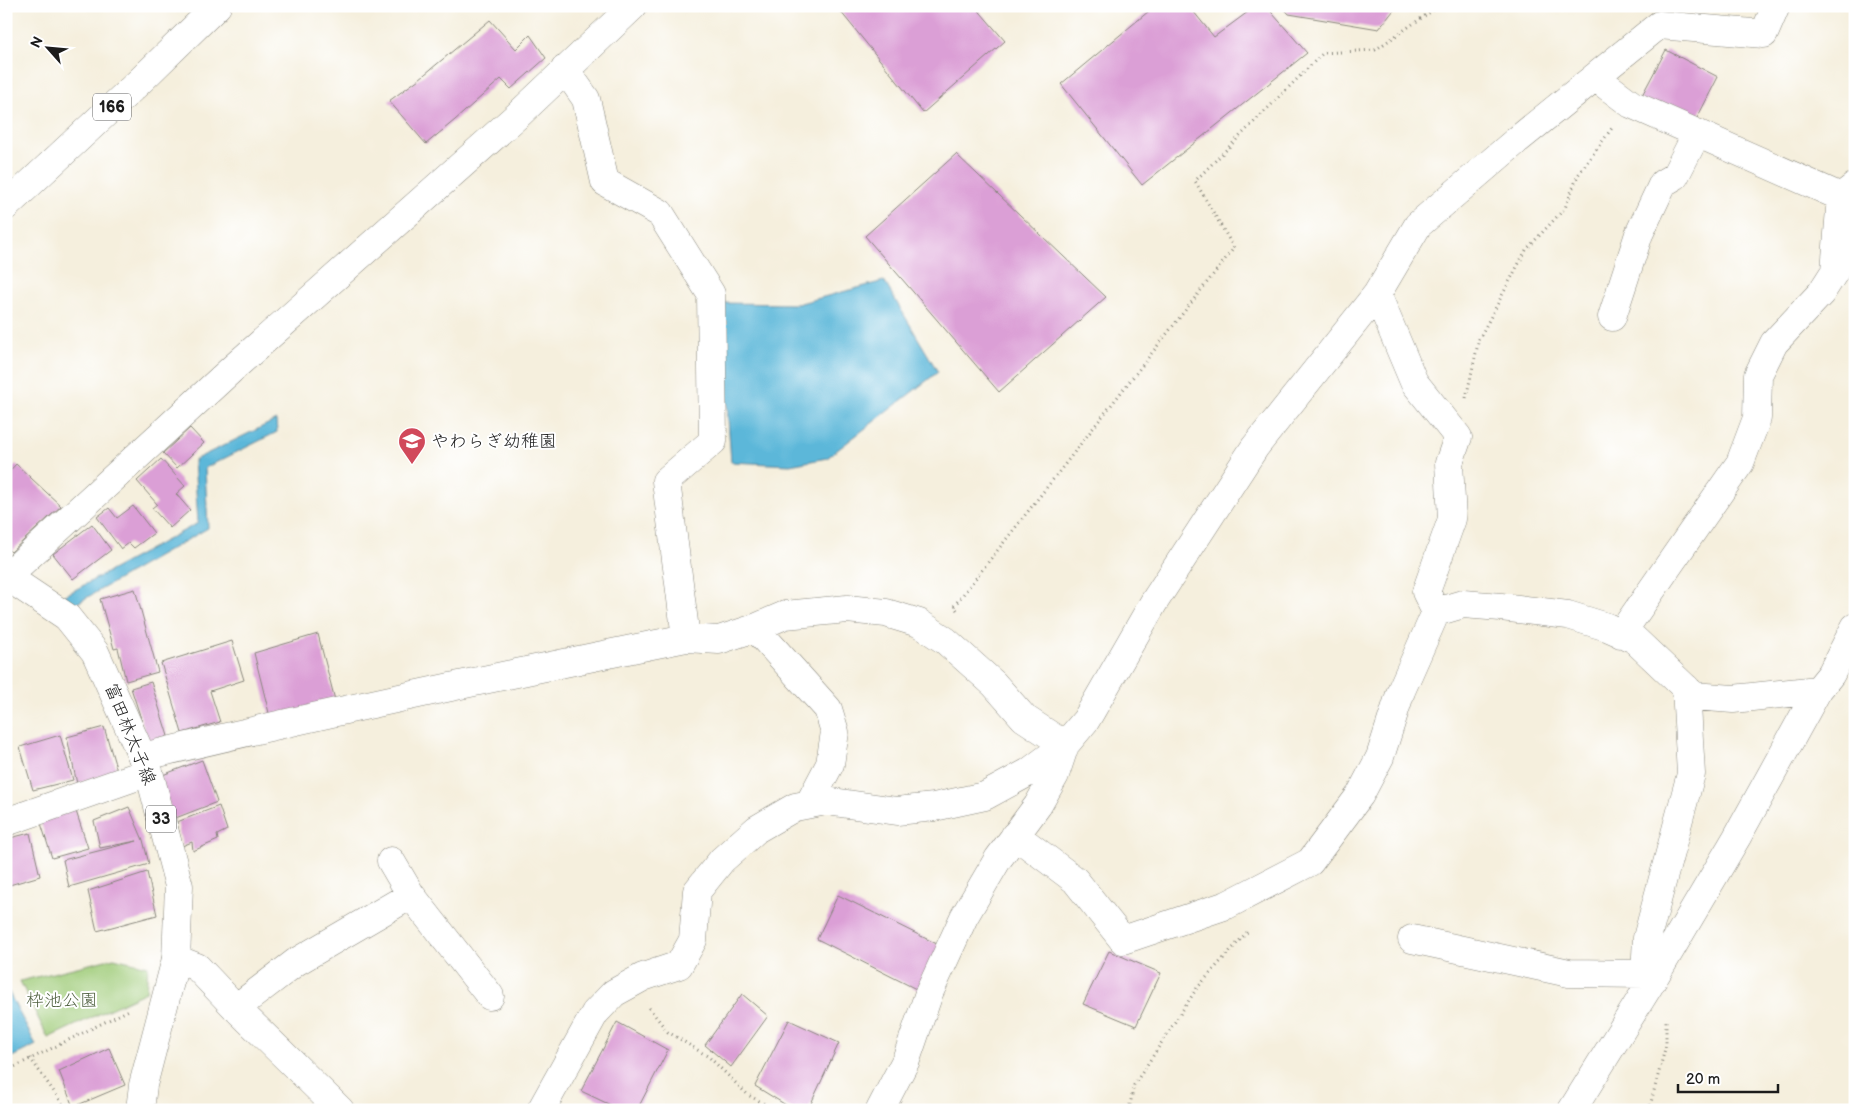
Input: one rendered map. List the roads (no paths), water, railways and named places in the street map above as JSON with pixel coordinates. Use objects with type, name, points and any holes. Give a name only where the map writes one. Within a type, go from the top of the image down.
[{"type":"main road","name":"166","points":[[6,206],[217,6]]},
{"type":"main road","points":[[7,576],[232,369],[518,115],[633,6]]},
{"type":"main road","points":[[541,1110],[595,1014],[614,993],[643,977],[679,965],[693,940],[697,891],[722,860],[756,829],[795,808],[826,801],[897,811],[943,806],[985,796],[1029,772],[1064,745],[1086,720],[1154,602],[1255,447],[1377,294],[1418,225],[1595,77],[1659,16],[1764,34],[1776,6]]},
{"type":"main road","points":[[565,69],[586,99],[605,182],[660,213],[711,294],[713,441],[666,480],[686,638]]},
{"type":"main road","points":[[1595,77],[1631,104],[1697,134],[1848,191],[1834,270],[1821,293],[1774,343],[1758,375],[1757,418],[1740,463],[1622,634]]},
{"type":"main road","points":[[1612,317],[1639,234],[1663,183],[1675,176],[1697,134]]},
{"type":"main road","points":[[1377,294],[1414,382],[1458,437],[1449,463],[1452,519],[1426,592],[1436,612]]},
{"type":"main road","name":"富田林太子線","points":[[7,576],[67,617],[95,652],[146,764],[179,886],[176,959],[143,1085],[140,1110]]},
{"type":"main road","points":[[1015,835],[1076,880],[1123,940],[1226,905],[1310,862],[1360,796],[1380,757],[1401,691],[1436,612],[1463,604],[1568,616],[1607,627],[1634,639],[1694,696],[1733,699],[1835,680]]},
{"type":"main road","points":[[6,822],[146,764],[265,727],[427,691],[686,638],[719,640],[755,628],[785,615],[847,609],[886,614],[919,623],[946,641],[994,684],[1024,718],[1064,745]]},
{"type":"main road","points":[[1572,1110],[1649,978],[1835,680],[1855,627]]},
{"type":"main road","points":[[755,628],[828,709],[835,732],[830,764],[809,804]]},
{"type":"main road","points":[[1649,978],[1647,938],[1691,774],[1686,688]]},
{"type":"main road","points":[[880,1110],[906,1060],[929,994],[964,917],[998,859],[1038,804],[1055,775],[1064,745]]},
{"type":"main road","points":[[391,861],[410,895],[490,996]]},
{"type":"main road","points":[[236,1008],[296,962],[410,895]]},
{"type":"main road","points":[[1412,939],[1569,973],[1649,978]]},
{"type":"main road","points":[[176,959],[197,967],[340,1110]]},
{"type":"water","points":[[884,281],[938,372],[827,458],[790,465],[731,462],[720,303],[797,304]]},
{"type":"water","points":[[276,420],[277,432],[205,468],[208,528],[72,606],[62,597],[198,523],[194,460]]},
{"type":"water","points":[[6,987],[36,1045],[6,1060]]},
{"type":"place","name":"やわらぎ幼稚園","points":[[412,465]]},
{"type":"park label","name":"枠池公園","points":[[62,1000]]}]
